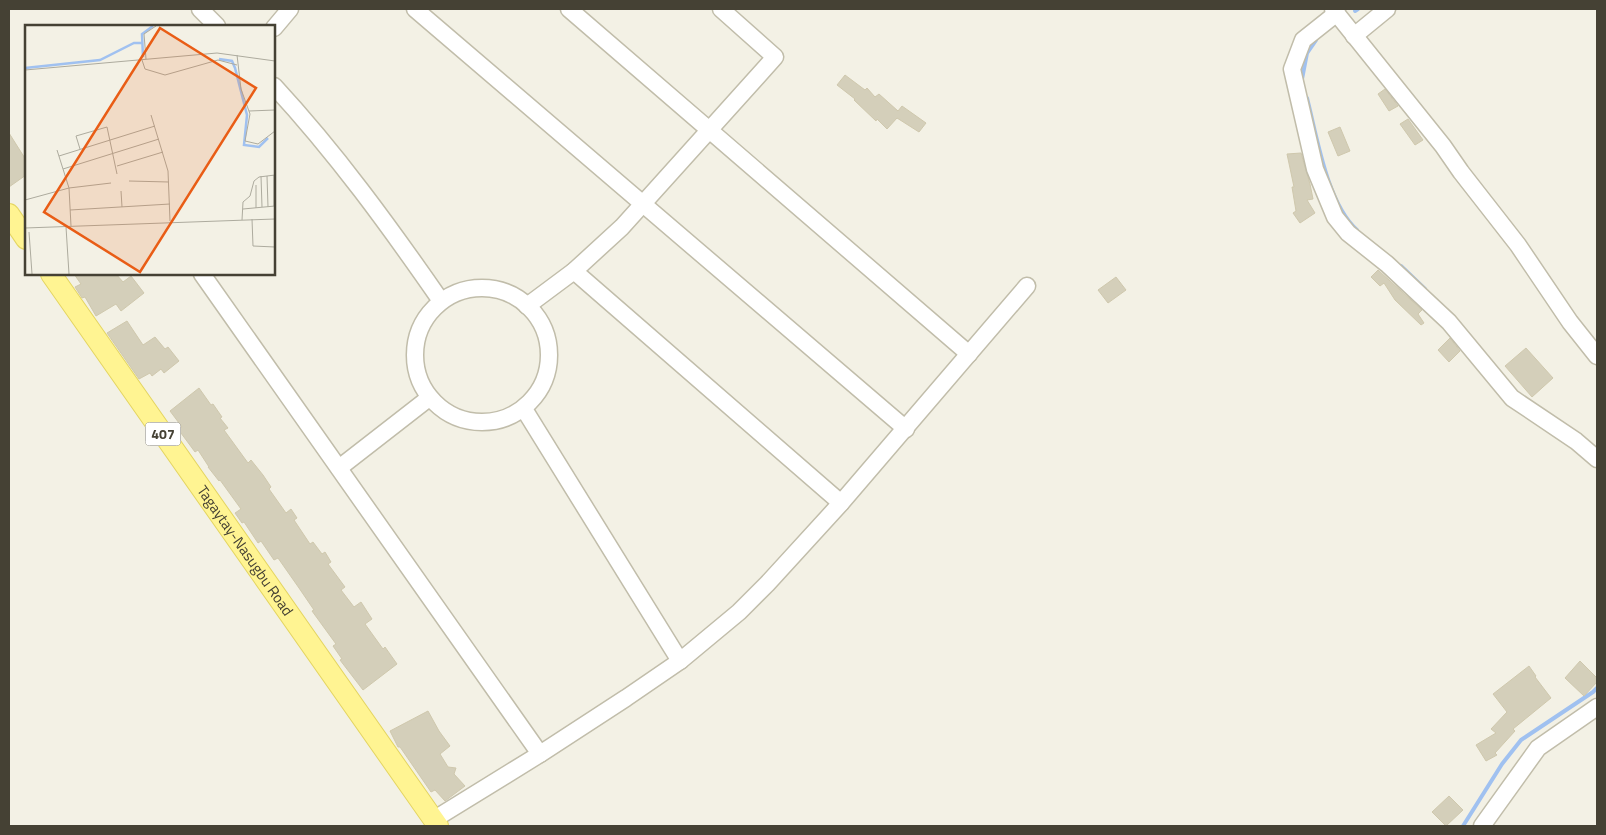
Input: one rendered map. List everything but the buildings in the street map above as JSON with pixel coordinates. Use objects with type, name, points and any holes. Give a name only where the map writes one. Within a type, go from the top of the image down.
[{"type":"main road","name":"Tagaytay-Nasugbu Road","points":[[52,275],[436,823]]},
{"type":"street","points":[[200,9],[216,25]]},
{"type":"street","points":[[275,27],[290,9]]},
{"type":"street","points":[[415,9],[906,429]]},
{"type":"street","points":[[569,9],[969,354]]},
{"type":"street","points":[[528,306],[574,271],[599,249],[643,204],[775,57],[721,9]]},
{"type":"street","points":[[1354,36],[1387,9]]},
{"type":"street","points":[[1597,356],[1570,322],[1518,245],[1443,146],[1335,11],[1303,40],[1292,68],[1315,169],[1335,216],[1348,233],[1387,264],[1449,322],[1512,398],[1576,441],[1597,459]]},
{"type":"street","points":[[275,87],[350,174],[397,237],[440,302]]},
{"type":"street","points":[[574,271],[841,503]]},
{"type":"street","points":[[203,275],[540,754]]},
{"type":"street","points":[[436,823],[680,661],[739,612],[841,503],[1028,286]]},
{"type":"street","points":[[475,288],[494,289],[512,295],[528,306],[542,324],[548,347],[548,370],[539,391],[524,409],[506,419],[485,423],[464,421],[445,412],[429,398],[418,379],[414,358],[417,337],[426,317],[440,302],[457,292],[475,288]]},
{"type":"street","points":[[338,468],[429,398]]},
{"type":"street","points":[[524,409],[680,661]]},
{"type":"street","points":[[1482,826],[1538,748],[1597,707]]},
{"type":"waterway","points":[[1302,79],[1307,53],[1316,40]]},
{"type":"waterway","points":[[1307,98],[1319,150],[1331,187],[1347,218],[1357,230]]},
{"type":"waterway","points":[[1401,266],[1425,289]]},
{"type":"waterway","points":[[1463,826],[1502,764],[1521,740],[1597,688]]}]
